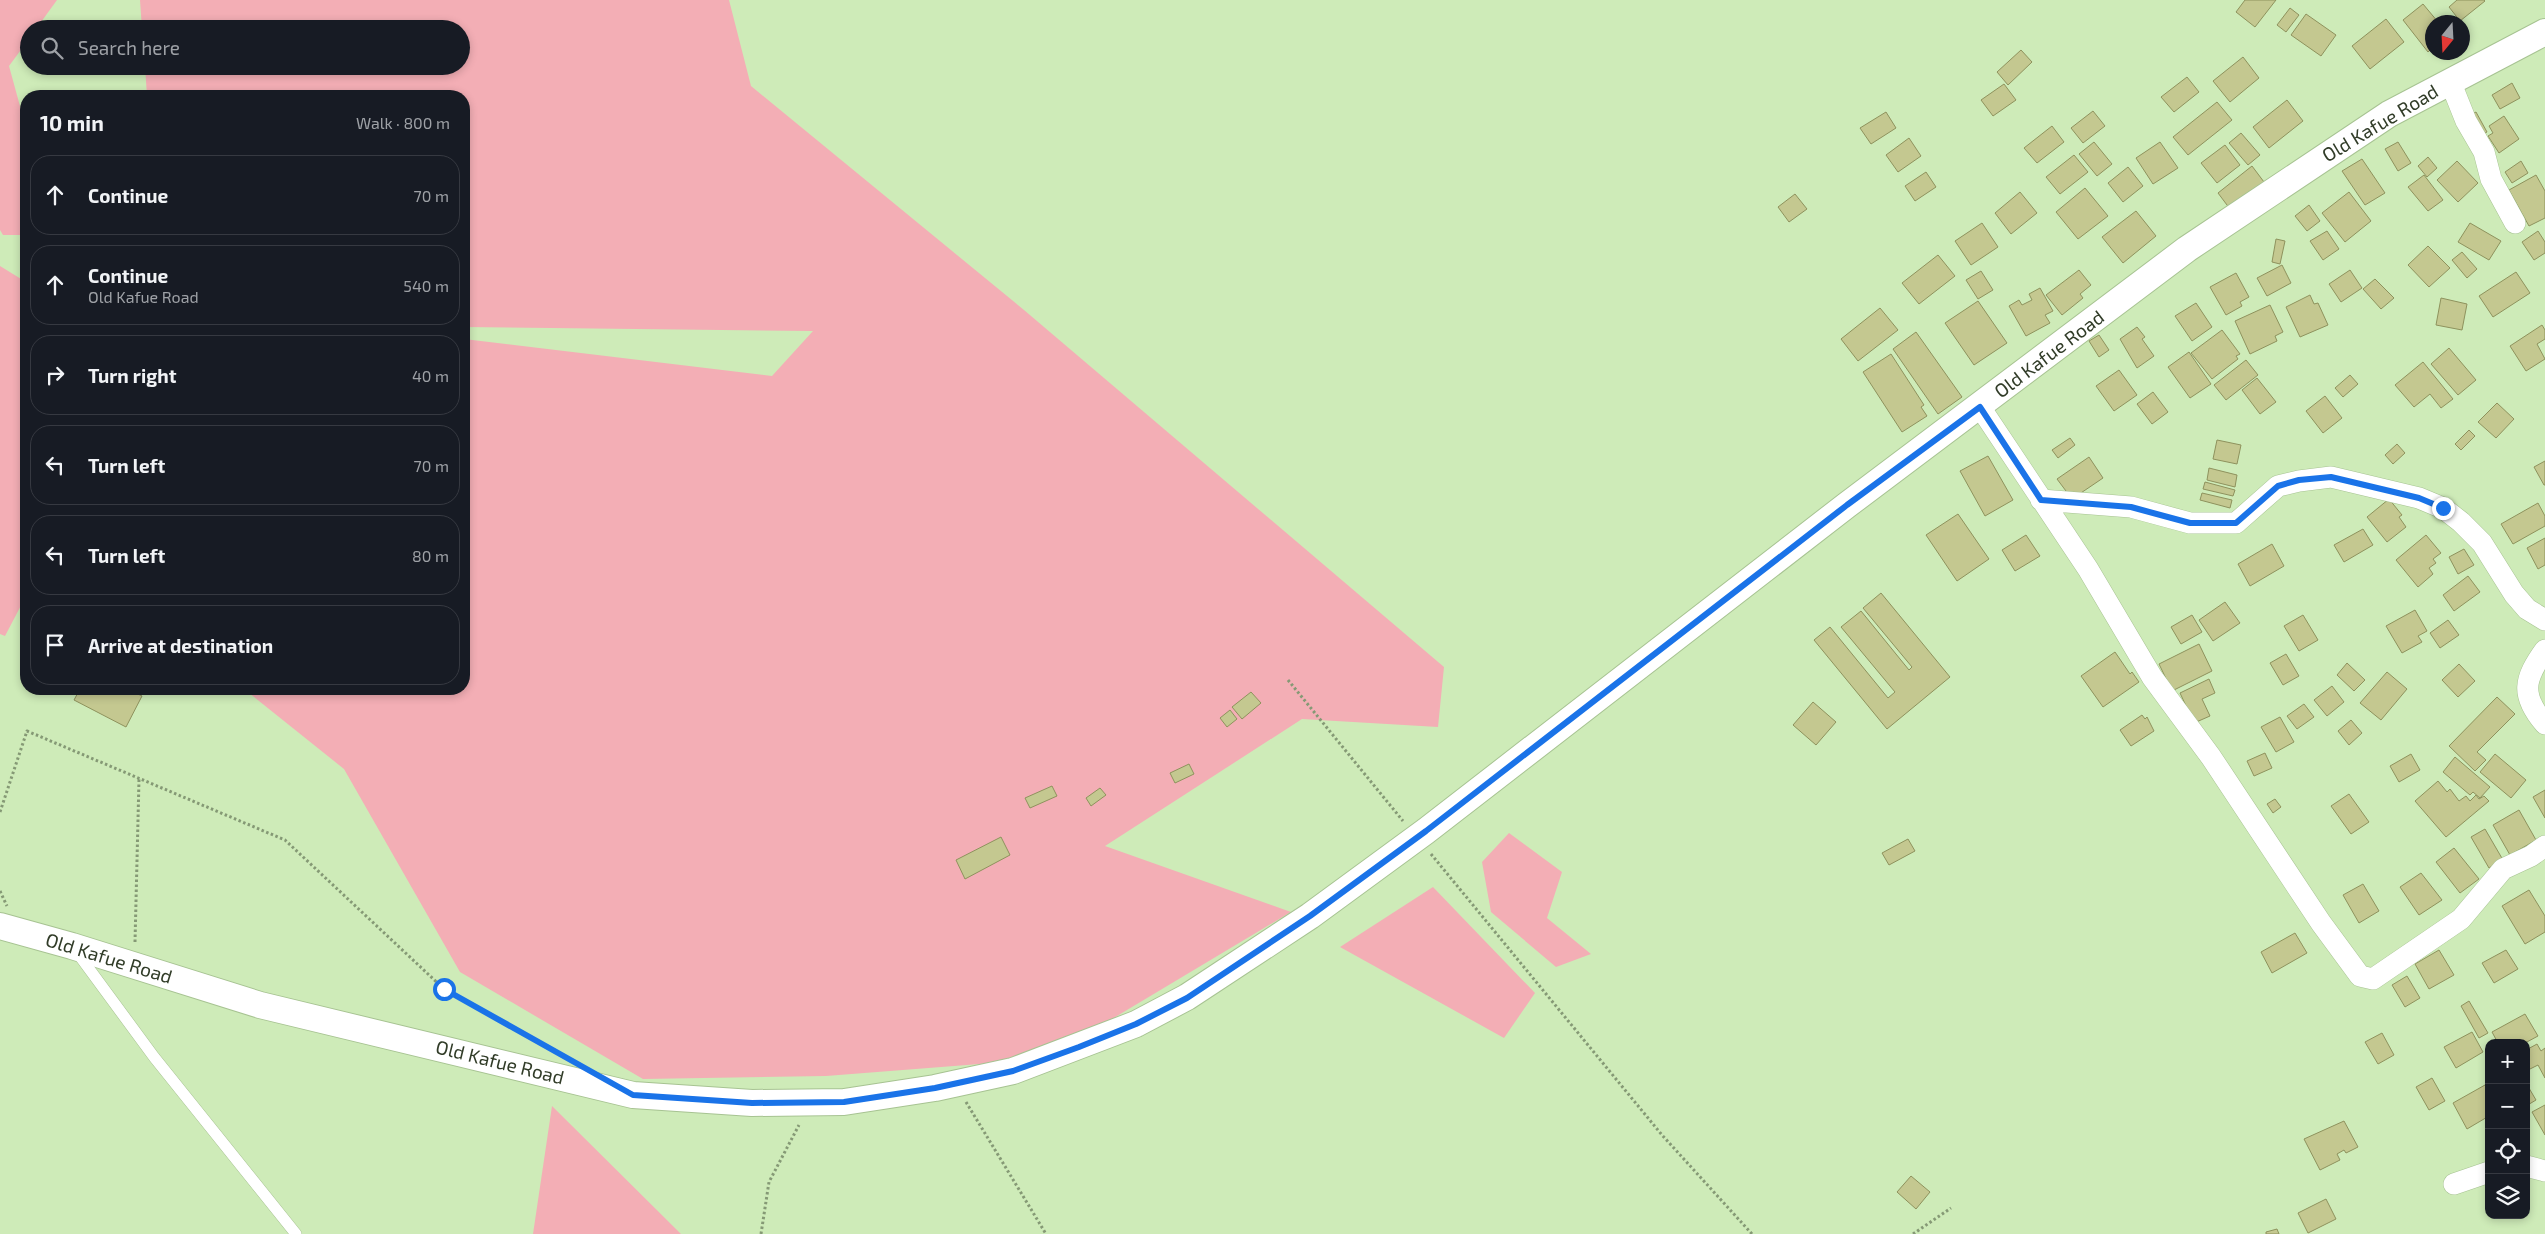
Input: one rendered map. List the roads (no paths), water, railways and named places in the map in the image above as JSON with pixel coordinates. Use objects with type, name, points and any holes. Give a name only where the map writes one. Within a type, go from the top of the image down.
[{"type":"street","name":"Old Kafue Road","points":[[0,926],[72,946],[260,1005],[633,1095],[752,1103],[844,1102],[954,1084],[1013,1071],[1136,1024],[1187,998],[1310,916],[1417,837],[1847,505],[1980,407],[2187,249],[2358,134],[2450,81],[2545,32]]},
{"type":"street","points":[[2450,81],[2466,121],[2484,152],[2492,179],[2515,223]]},
{"type":"street","points":[[1980,407],[2088,569],[2152,677],[2211,757],[2321,923],[2360,976],[2373,979],[2462,919],[2503,869],[2531,856],[2545,846]]},
{"type":"street","points":[[2041,500],[2131,507],[2190,523],[2236,523],[2278,486],[2299,480],[2331,477],[2410,496],[2443,508],[2461,522],[2482,543],[2514,594],[2527,609],[2545,620]]},
{"type":"street","points":[[2545,650],[2530,671],[2528,688],[2529,700],[2545,724]]},
{"type":"street","points":[[2530,1167],[2545,1171]]},
{"type":"street","points":[[2454,1184],[2485,1173]]},
{"type":"lane","points":[[72,946],[154,1057],[296,1234]]}]
